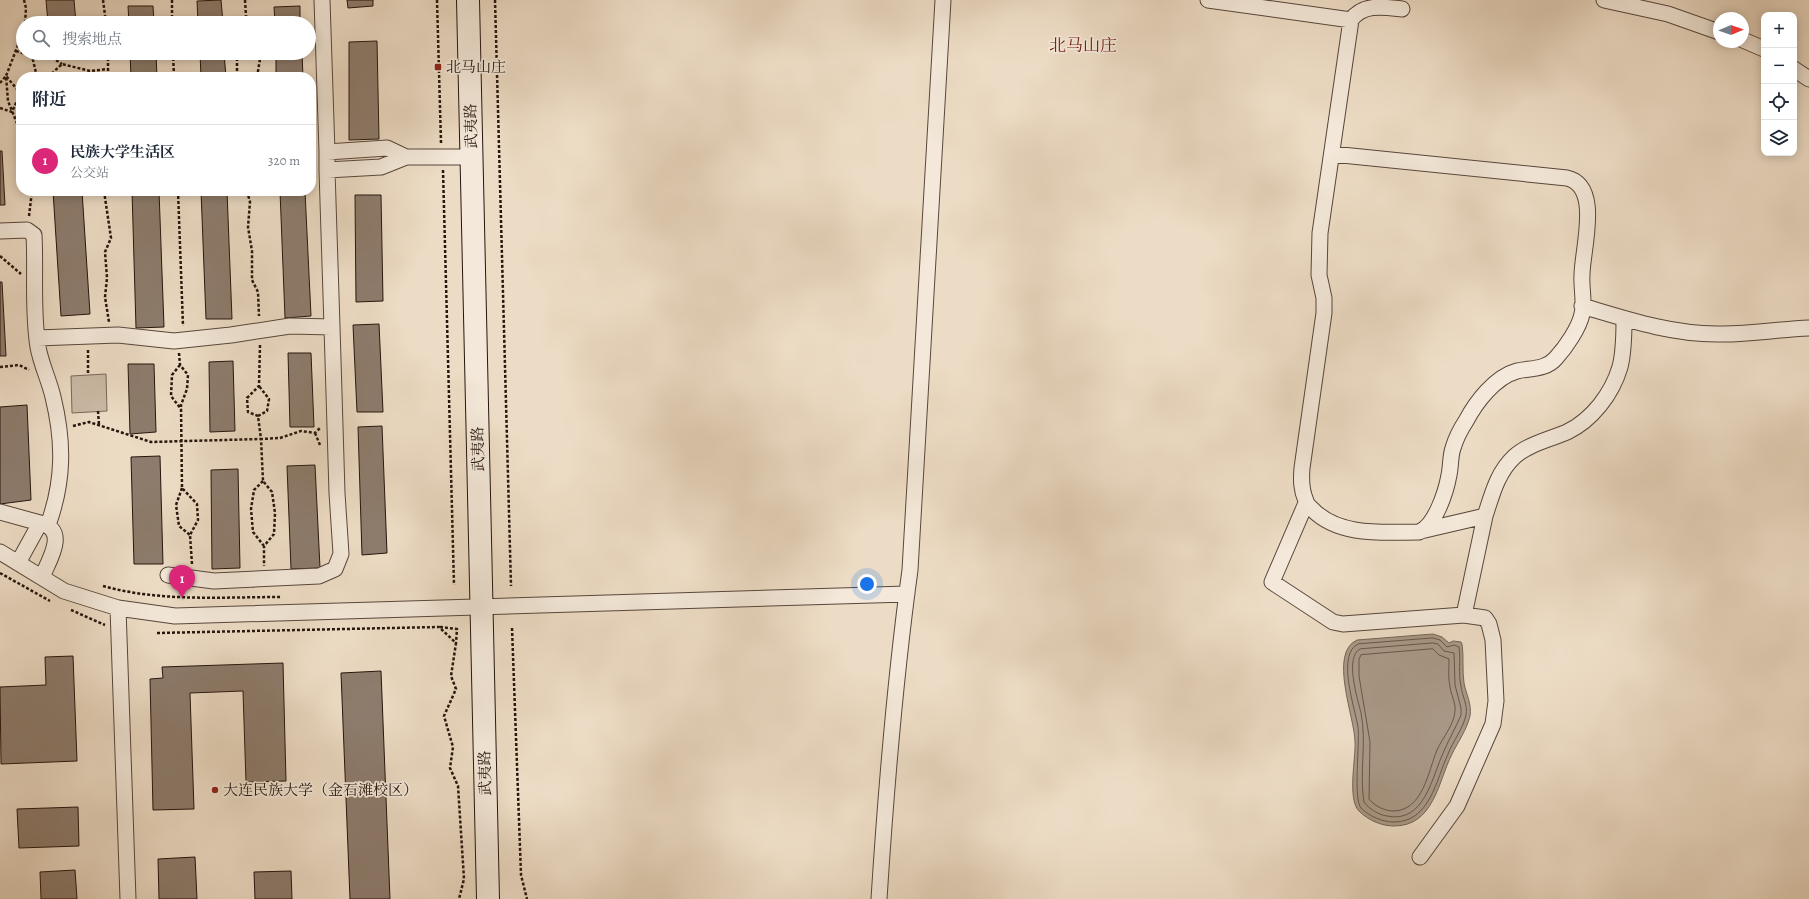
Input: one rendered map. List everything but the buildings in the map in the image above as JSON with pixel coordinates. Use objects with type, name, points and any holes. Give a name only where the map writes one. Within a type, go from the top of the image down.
[{"type":"main road","name":"武夷路","points":[[468,0],[488,899]]},
{"type":"street","points":[[168,575],[214,581],[318,576],[335,569],[341,554],[335,422],[324,24],[322,0]]},
{"type":"street","points":[[879,899],[901,639],[911,562],[943,0]]},
{"type":"street","points":[[1208,0],[1351,20]]},
{"type":"street","points":[[1604,0],[1668,14],[1713,30]]},
{"type":"street","points":[[1402,9],[1381,6],[1369,8],[1356,12],[1351,20],[1319,248],[1324,313],[1302,468],[1301,485],[1306,503],[1319,516],[1350,530],[1368,532],[1418,532],[1485,516]]},
{"type":"street","points":[[1749,43],[1762,48]]},
{"type":"street","points":[[1797,71],[1809,79]]},
{"type":"street","points":[[327,152],[387,148],[406,157]]},
{"type":"street","points":[[1332,154],[1573,180],[1585,195],[1589,208],[1582,273],[1583,313],[1579,323],[1555,360],[1542,367],[1518,371],[1500,379],[1468,416],[1453,447],[1449,475],[1439,506],[1425,530]]},
{"type":"street","points":[[327,170],[381,167],[406,157],[471,157]]},
{"type":"street","points":[[0,231],[27,230],[34,235],[38,348],[53,396],[59,430],[61,470],[57,500],[44,524],[18,563]]},
{"type":"street","points":[[1582,306],[1642,324],[1686,332],[1717,334],[1809,328]]},
{"type":"street","points":[[1464,615],[1485,516],[1498,479],[1515,456],[1584,423],[1603,401],[1613,385],[1620,367],[1623,349],[1624,319]]},
{"type":"street","points":[[37,338],[112,335],[181,341],[290,326],[332,326]]},
{"type":"street","points":[[1306,503],[1272,582],[1333,622],[1343,624],[1464,615],[1485,618],[1489,624],[1493,640],[1495,711],[1493,724],[1458,806],[1420,857]]},
{"type":"street","points":[[0,512],[44,524],[55,535],[56,546],[42,577]]},
{"type":"street","points":[[0,552],[64,591],[118,608],[175,616],[907,594]]},
{"type":"street","points":[[118,608],[128,899]]},
{"type":"path","points":[[24,0],[26,8],[25,16]]},
{"type":"path","points":[[103,0],[105,16]]},
{"type":"path","points":[[172,0],[172,16]]},
{"type":"path","points":[[245,0],[246,16]]},
{"type":"path","points":[[437,0],[454,585]]},
{"type":"path","points":[[495,0],[511,586]]},
{"type":"path","points":[[0,82],[6,76],[16,51]]},
{"type":"path","points":[[33,60],[36,72]]},
{"type":"path","points":[[56,60],[62,64],[90,71],[108,69],[108,60]]},
{"type":"path","points":[[174,60],[174,72]]},
{"type":"path","points":[[237,60],[237,72]]},
{"type":"path","points":[[258,72],[260,60]]},
{"type":"path","points":[[53,72],[62,64]]},
{"type":"path","points":[[6,76],[16,88]]},
{"type":"path","points":[[6,76],[8,101],[16,121]]},
{"type":"path","points":[[12,112],[16,104]]},
{"type":"path","points":[[0,108],[12,112]]},
{"type":"path","points":[[27,230],[31,196]]},
{"type":"path","points":[[105,196],[111,238],[105,252],[107,278],[105,297],[112,335]]},
{"type":"path","points":[[178,196],[181,341],[180,365],[172,375],[171,396],[181,408]]},
{"type":"path","points":[[248,196],[250,202],[248,227],[252,251],[252,280],[258,292],[260,331],[259,386],[269,400],[267,411],[258,416]]},
{"type":"path","points":[[0,256],[14,270],[36,284]]},
{"type":"path","points":[[88,336],[88,375]]},
{"type":"path","points":[[0,367],[19,365],[33,372],[45,371]]},
{"type":"path","points":[[180,365],[188,375],[188,389],[181,405],[182,488],[176,505],[179,526],[190,535]]},
{"type":"path","points":[[258,416],[248,412],[247,398],[259,386]]},
{"type":"path","points":[[98,411],[99,425]]},
{"type":"path","points":[[258,416],[261,438],[263,481],[272,492],[275,513],[274,534],[264,546]]},
{"type":"path","points":[[59,430],[90,422],[151,442],[280,438],[301,431],[315,432],[327,422],[335,422]]},
{"type":"path","points":[[263,481],[254,490],[251,509],[253,532],[264,546],[265,578]]},
{"type":"path","points":[[182,488],[196,504],[198,520],[190,535],[192,577]]},
{"type":"path","points":[[157,633],[439,627],[457,629],[451,676],[456,689],[444,716],[452,746],[450,768],[458,786],[464,878],[459,899]]},
{"type":"path","points":[[439,627],[456,643]]},
{"type":"path","points":[[512,628],[521,875],[527,899]]},
{"type":"shaded area","points":[[106,374],[107,411],[72,413],[71,376]]},
{"type":"water","points":[[1433,634],[1442,637],[1449,643],[1453,641],[1461,642],[1462,644],[1463,678],[1470,703],[1469,721],[1452,754],[1433,800],[1426,811],[1418,819],[1407,824],[1394,826],[1384,825],[1371,820],[1359,811],[1355,805],[1353,797],[1355,742],[1345,687],[1344,658],[1349,647],[1357,640]]},
{"type":"place","name":"北马山庄","points":[[438,67]]},
{"type":"place","name":"民族大学生活区","points":[[182,598]]},
{"type":"place","name":"大连民族大学（金石滩校区）","points":[[215,790]]},
{"type":"district","name":"北马山庄","points":[[1083,45]]}]
